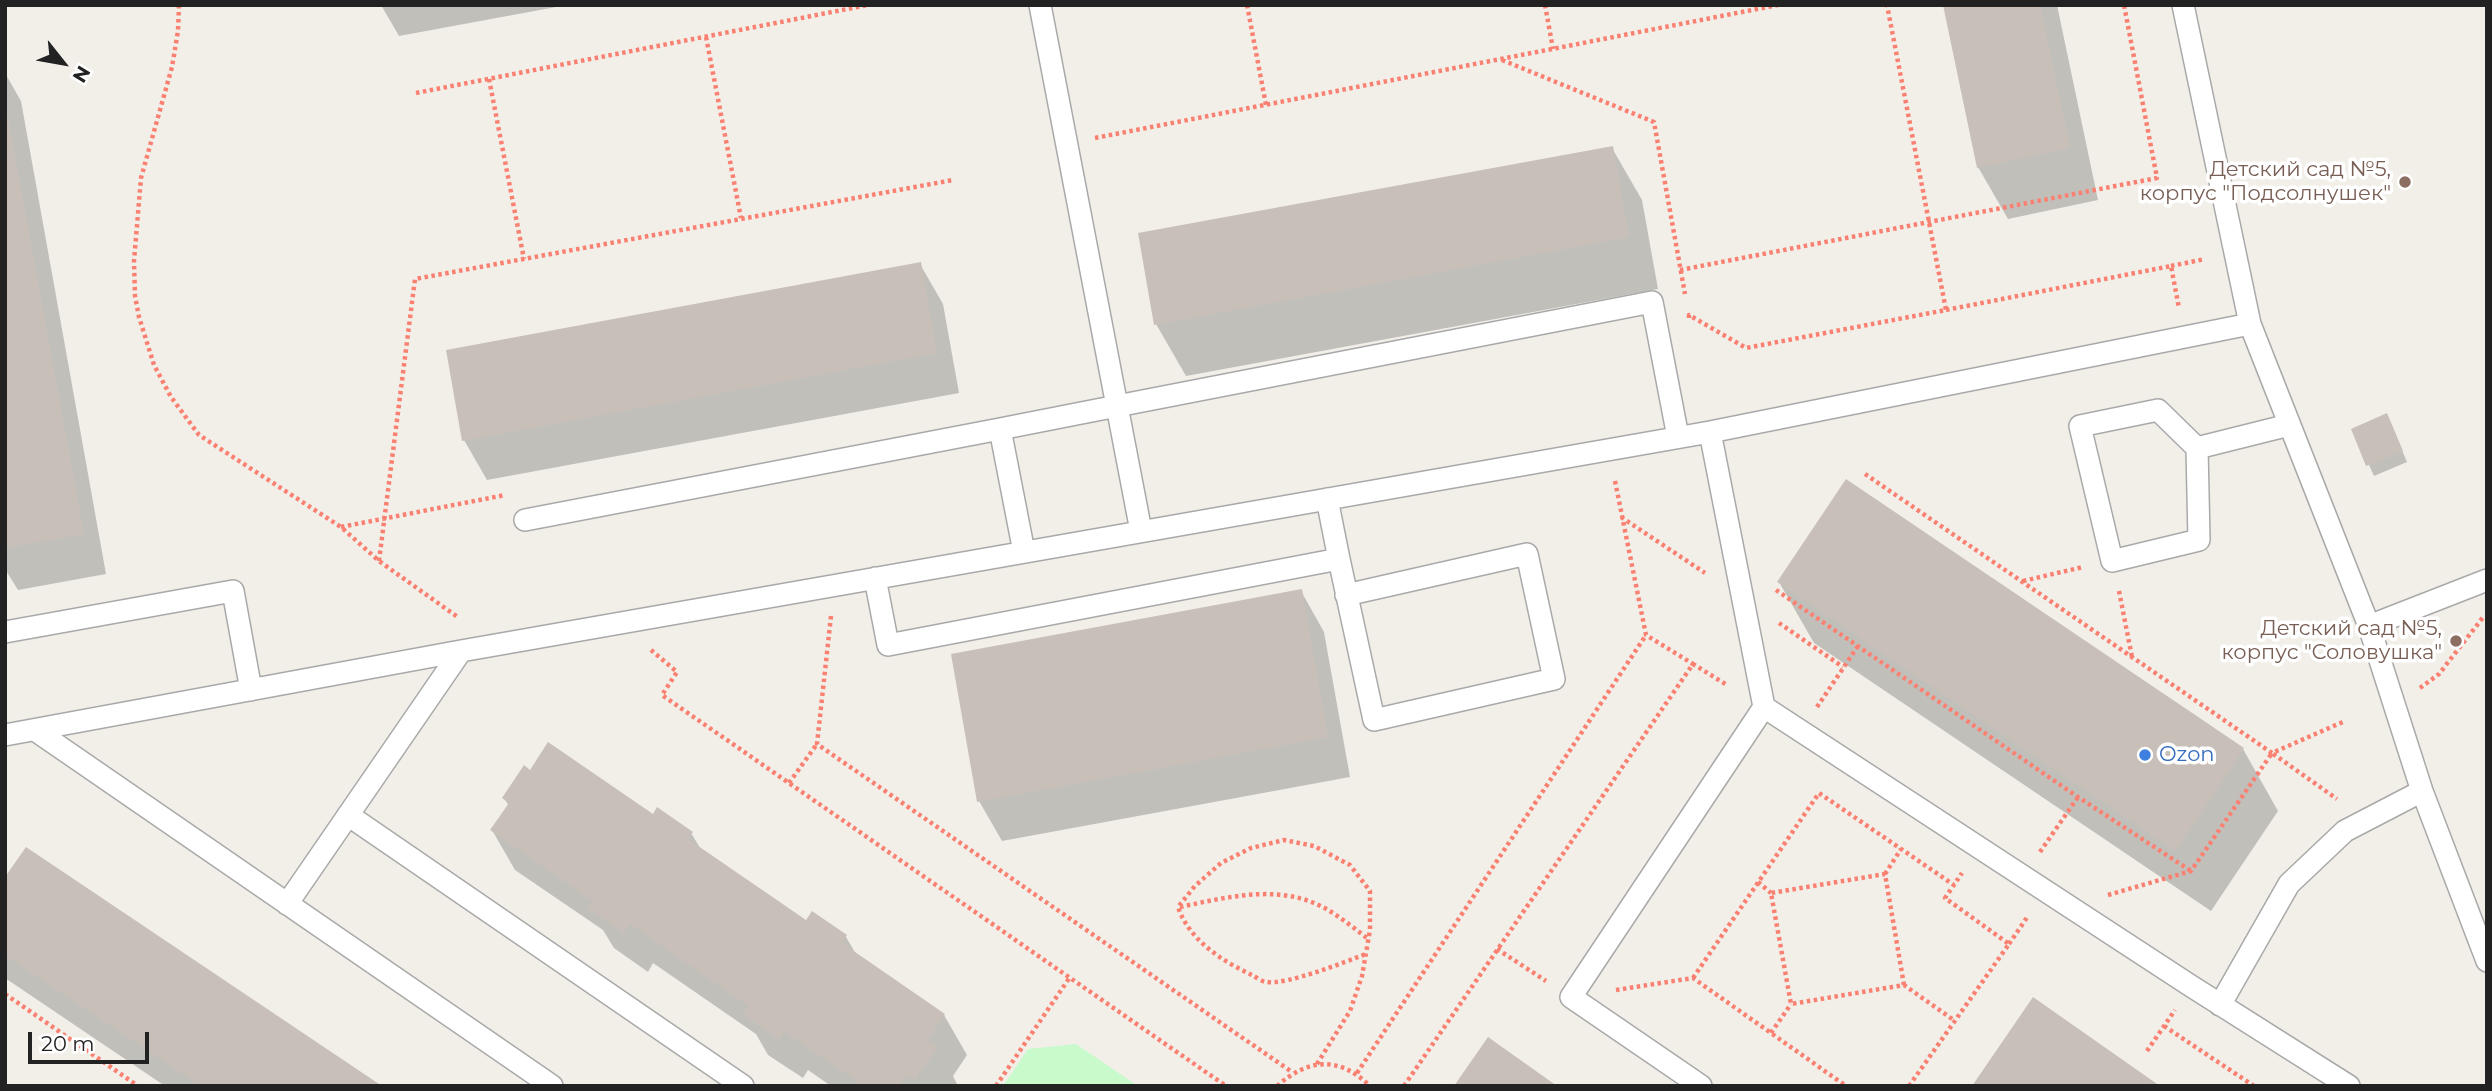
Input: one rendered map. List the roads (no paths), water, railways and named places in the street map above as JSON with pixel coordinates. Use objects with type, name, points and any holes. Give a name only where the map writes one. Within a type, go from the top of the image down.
[{"type":"lane","points":[[1040,5],[1141,531]]},
{"type":"lane","points":[[2183,5],[2250,324],[2369,626],[2422,791],[2487,961]]},
{"type":"lane","points":[[525,520],[1652,302],[1678,437]]},
{"type":"lane","points":[[5,735],[461,650],[1710,432],[2250,324]]},
{"type":"lane","points":[[2158,410],[2197,448],[2199,540],[2112,561],[2080,426],[2158,410]]},
{"type":"lane","points":[[2197,448],[2289,425]]},
{"type":"lane","points":[[1000,429],[1024,552]]},
{"type":"lane","points":[[1701,1086],[1571,997],[1764,707],[1710,432]]},
{"type":"lane","points":[[1327,499],[1346,594],[1374,720],[1554,680],[1527,554],[1346,594]]},
{"type":"lane","points":[[875,578],[888,645],[1339,559]]},
{"type":"lane","points":[[2369,626],[2487,580]]},
{"type":"lane","points":[[5,632],[233,591],[251,690]]},
{"type":"lane","points":[[287,904],[461,650]]},
{"type":"lane","points":[[1764,707],[2220,1005],[2349,1086]]},
{"type":"lane","points":[[35,730],[552,1086]]},
{"type":"lane","points":[[2220,1005],[2289,884],[2345,831],[2422,791]]},
{"type":"lane","points":[[348,815],[743,1086]]},
{"type":"place","name":"Детский сад №5, корпус \"Подсолнушек\"","points":[[2405,182]]},
{"type":"place","name":"Детский сад №5, корпус \"Соловушка\"","points":[[2456,641]]},
{"type":"place","name":"Ozon","points":[[2145,755]]}]
